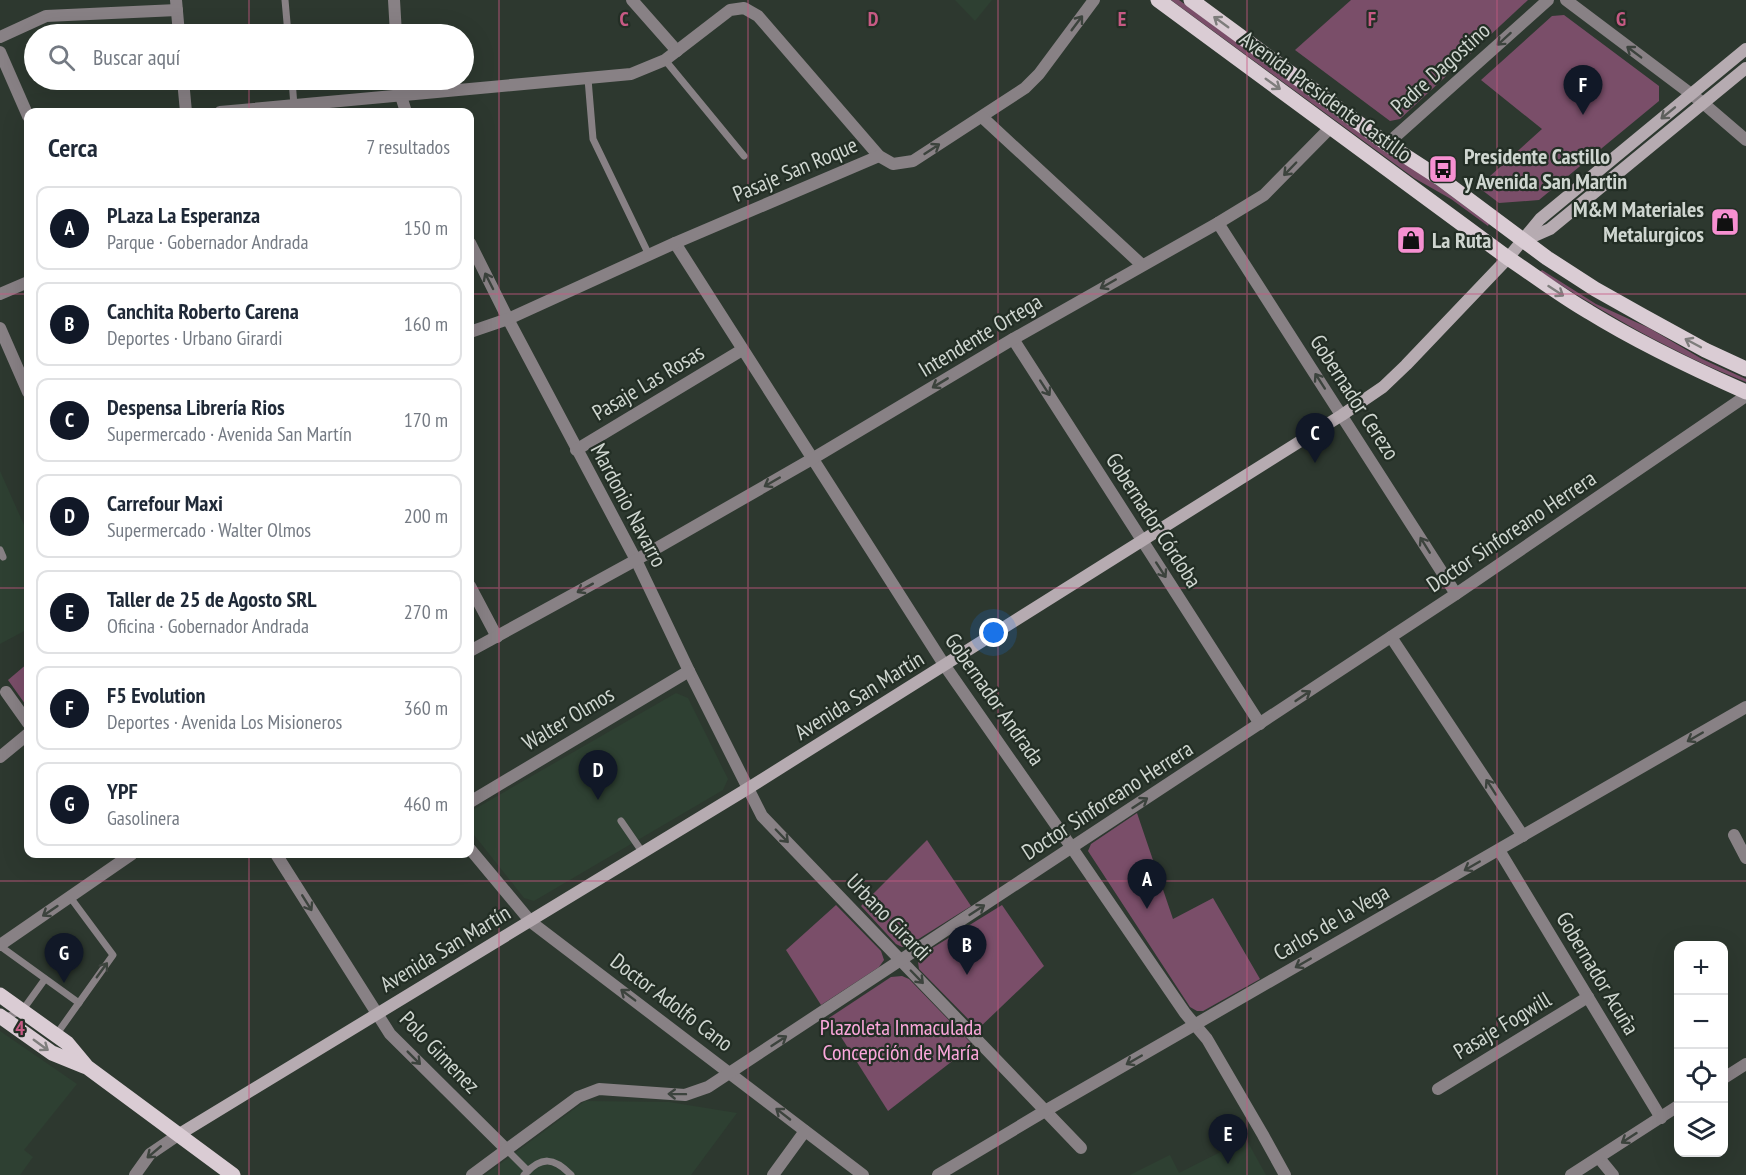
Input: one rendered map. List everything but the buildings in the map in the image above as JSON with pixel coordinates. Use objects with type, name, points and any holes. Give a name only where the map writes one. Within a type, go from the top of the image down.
[{"type":"main road","name":"Avenida Presidente Castillo","points":[[1158,0],[1508,258],[1588,312],[1679,362],[1746,394]]},
{"type":"main road","name":"Avenida Presidente Castillo","points":[[1195,1],[1387,144],[1441,179],[1595,289],[1746,369]]},
{"type":"main road","name":"Avenida San Martín","points":[[178,1135],[747,789],[1143,541],[1383,387],[1406,366],[1508,258],[1540,219],[1746,49]]},
{"type":"main road","points":[[1524,240],[1550,229],[1746,68]]},
{"type":"main road","points":[[0,995],[67,1043],[87,1067],[233,1175]]},
{"type":"main road","points":[[1,1017],[52,1053],[87,1067]]},
{"type":"street","points":[[394,0],[395,24]]},
{"type":"street","points":[[632,0],[677,51]]},
{"type":"street","name":"Pasaje San Roque","points":[[474,331],[508,319],[675,243],[879,156],[893,164],[913,161],[1025,88],[1039,75],[1094,0]]},
{"type":"street","name":"Padre Dagostino","points":[[1387,144],[1548,0]]},
{"type":"street","points":[[1566,0],[1703,103],[1746,140]]},
{"type":"street","points":[[28,24],[46,16],[176,5],[178,24]]},
{"type":"street","points":[[474,89],[631,74],[665,60],[730,10],[744,8],[758,16],[879,156]]},
{"type":"street","points":[[0,37],[24,26]]},
{"type":"street","points":[[0,52],[24,108]]},
{"type":"street","points":[[184,90],[186,108]]},
{"type":"street","points":[[401,90],[405,108]]},
{"type":"street","points":[[269,108],[467,90]]},
{"type":"street","points":[[982,117],[1142,265]]},
{"type":"street","name":"Intendente Ortega","points":[[474,649],[636,560],[812,459],[1013,339],[1264,195],[1331,127]]},
{"type":"street","name":"Gobernador Cerezo","points":[[1218,222],[1456,594]]},
{"type":"street","name":"Gobernador Andrada","points":[[675,243],[945,666],[1207,1039],[1285,1175]]},
{"type":"street","name":"Mardonio Navarro","points":[[474,251],[576,450],[636,560],[747,789]]},
{"type":"street","points":[[0,294],[24,284]]},
{"type":"street","points":[[0,328],[24,383]]},
{"type":"street","name":"Gobernador Córdoba","points":[[1013,339],[1260,724]]},
{"type":"street","name":"Pasaje Las Rosas","points":[[576,450],[742,350]]},
{"type":"street","name":"Doctor Sinforeano Herrera","points":[[472,1175],[578,1097],[599,1089],[685,1095],[708,1087],[1456,594],[1746,394]]},
{"type":"street","points":[[474,594],[497,637]]},
{"type":"street","points":[[1391,637],[1523,836]]},
{"type":"street","name":"Walter Olmos","points":[[474,800],[689,671]]},
{"type":"street","points":[[6,692],[24,717]]},
{"type":"street","name":"Carlos de la Vega","points":[[938,1175],[1045,1111],[1746,708]]},
{"type":"street","points":[[0,757],[24,737]]},
{"type":"street","name":"Urbano Girardi","points":[[747,789],[762,816],[1081,1148]]},
{"type":"street","points":[[1734,835],[1746,858]]},
{"type":"street","name":"Gobernador Acuña","points":[[1499,850],[1661,1118]]},
{"type":"street","name":"Doctor Adolfo Cano","points":[[474,854],[531,922],[863,1175]]},
{"type":"street","points":[[0,946],[123,858]]},
{"type":"street","name":"Polo Gimenez","points":[[279,858],[390,1034],[506,1149]]},
{"type":"street","name":"Pasaje Fogwill","points":[[1438,1089],[1588,997]]},
{"type":"street","points":[[1728,1075],[1746,1064]]},
{"type":"street","points":[[1571,1175],[1674,1110]]},
{"type":"street","points":[[773,1175],[805,1131]]},
{"type":"street","points":[[135,1175],[150,1154],[178,1135]]},
{"type":"street","points":[[1599,1158],[1613,1175]]},
{"type":"lane","points":[[285,0],[287,24]]},
{"type":"lane","points":[[665,60],[744,156]]},
{"type":"lane","points":[[588,79],[593,139],[650,255]]},
{"type":"lane","points":[[293,90],[294,106]]},
{"type":"lane","points":[[621,821],[643,853]]},
{"type":"lane","points":[[56,1035],[113,956],[70,897]]},
{"type":"lane","points":[[0,946],[79,1003]]},
{"type":"lane","points":[[1,1017],[22,1011],[45,979]]},
{"type":"lane","points":[[506,1149],[526,1173],[533,1166],[544,1161],[555,1162],[572,1175]]},
{"type":"shaded area","points":[[955,0],[992,0],[975,21]]},
{"type":"shaded area","points":[[0,471],[24,525],[24,631],[0,644]]},
{"type":"shaded area","points":[[676,693],[688,698],[728,779],[723,790],[534,901],[524,898],[474,835],[474,809]]},
{"type":"shaded area","points":[[0,1031],[77,1084],[24,1150],[33,1157],[20,1175],[0,1175]]},
{"type":"shaded area","points":[[585,1101],[669,1102],[737,1113],[691,1175],[485,1175]]},
{"type":"shaded area","points":[[1246,1139],[1266,1175],[1130,1175],[1170,1155],[1179,1173]]},
{"type":"green space","points":[[1171,0],[1179,0],[1387,152],[1408,164],[1489,224],[1488,226],[1451,199],[1414,178]]},
{"type":"green space","points":[[1351,0],[1528,0],[1400,119],[1390,121],[1295,50]]},
{"type":"green space","points":[[1564,15],[1659,86],[1659,101],[1539,200],[1499,203],[1478,187],[1542,129],[1481,80],[1552,16]]},
{"type":"green space","points":[[1542,270],[1596,304],[1649,328],[1702,359],[1746,379],[1746,382],[1640,332],[1540,272]]},
{"type":"green space","points":[[24,666],[24,702],[8,680]]},
{"type":"green space","points":[[1137,813],[1173,919],[1213,898],[1260,979],[1203,1011],[1190,1007],[1088,851],[1091,844]]},
{"type":"green space","name":"Plazoleta Inmaculada Concepción de María","points":[[927,840],[971,906],[909,945],[902,947],[896,944],[861,906]]},
{"type":"green space","name":"Plazoleta Inmaculada Concepción de María","points":[[836,905],[881,951],[884,960],[879,967],[821,1005],[786,950]]},
{"type":"green space","name":"Plazoleta Inmaculada Concepción de María","points":[[1002,905],[1044,966],[978,1029],[919,969],[918,962],[921,955]]},
{"type":"green space","name":"Plazoleta Inmaculada Concepción de María","points":[[902,976],[909,979],[973,1045],[888,1111],[829,1018],[891,977]]},
{"type":"place","name":"F5 Evolution","points":[[1583,115]]},
{"type":"place","name":"Presidente Castillo y Avenida San Martin","points":[[1443,169]]},
{"type":"place","name":"M&M Materiales Metalurgicos","points":[[1725,222]]},
{"type":"place","name":"La Ruta","points":[[1411,240]]},
{"type":"place","name":"Despensa Librería Rios","points":[[1315,463]]},
{"type":"place","name":"Carrefour Maxi","points":[[598,800]]},
{"type":"place","name":"PLaza La Esperanza","points":[[1147,909]]},
{"type":"place","name":"Canchita Roberto Carena","points":[[967,975]]},
{"type":"place","name":"YPF","points":[[64,983]]},
{"type":"place","name":"Taller de 25 de Agosto SRL","points":[[1228,1164]]}]
